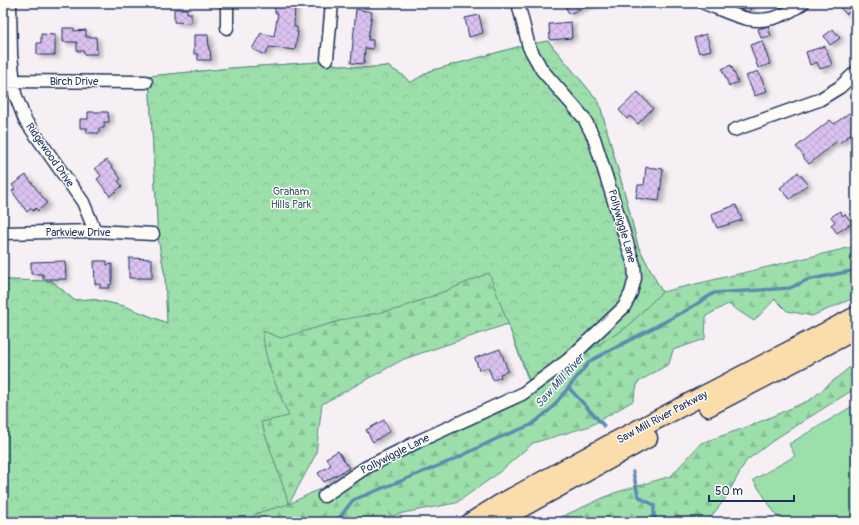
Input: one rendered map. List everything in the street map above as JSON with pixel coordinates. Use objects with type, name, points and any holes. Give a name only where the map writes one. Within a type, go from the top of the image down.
[{"type":"highway","name":"Saw Mill River Parkway","points":[[471,522],[500,504],[608,445],[856,316]]},
{"type":"highway","name":"Saw Mill River Parkway","points":[[496,522],[623,452],[856,330]]},
{"type":"street","name":"Ridgewood Drive","points":[[10,3],[12,54],[8,81],[15,94],[25,120],[84,202],[95,232]]},
{"type":"street","points":[[227,3],[227,28]]},
{"type":"street","points":[[327,59],[332,3]]},
{"type":"street","name":"Pollywiggle Lane","points":[[324,496],[365,468],[419,441],[522,394],[568,360],[624,307],[631,293],[635,278],[634,265],[594,138],[584,118],[542,70],[529,47],[518,3]]},
{"type":"street","points":[[704,3],[748,19],[758,19],[784,14],[803,3]]},
{"type":"street","points":[[734,130],[819,100],[840,87],[856,72]]},
{"type":"street","name":"Birch Drive","points":[[8,81],[146,82]]},
{"type":"street","name":"Parkview Drive","points":[[3,233],[95,232],[153,234]]},
{"type":"green space","name":"Graham Hills Park","points":[[548,41],[599,102],[638,246],[662,292],[856,246],[856,297],[812,316],[787,311],[775,299],[754,321],[728,304],[706,316],[705,339],[673,350],[669,364],[638,382],[633,401],[590,426],[533,443],[496,475],[456,503],[403,513],[375,522],[3,522],[3,280],[52,281],[74,300],[92,299],[124,306],[167,323],[165,276],[158,238],[149,76],[319,62],[361,68],[387,66],[404,76],[410,83],[430,71],[521,46]],"holes":[[[508,324],[530,385],[289,504],[316,454],[322,404],[404,359]]]},
{"type":"green space","name":"Graham Hills Park","points":[[548,41],[599,102],[638,246],[662,292],[626,328],[531,385],[489,273],[398,309],[346,319],[281,338],[263,331],[268,363],[289,416],[261,422],[289,504],[257,513],[252,517],[218,522],[3,522],[3,280],[52,281],[74,300],[92,299],[124,306],[167,323],[165,276],[158,238],[149,76],[319,62],[361,68],[387,66],[404,76],[410,83],[430,71],[521,46]]},
{"type":"green space","points":[[856,362],[856,388],[778,437],[746,461],[725,499],[707,522],[550,522],[614,493],[671,476],[701,443],[750,426],[810,400]]},
{"type":"green space","points":[[856,404],[856,522],[781,522],[753,480],[795,456],[789,444]]},
{"type":"building","points":[[295,3],[294,27],[297,27],[298,32],[295,50],[269,47],[265,55],[252,49],[261,33],[274,36],[278,13],[275,13],[275,4]]},
{"type":"building","points":[[564,3],[593,3],[569,14]]},
{"type":"building","points":[[724,3],[752,3],[749,12]]},
{"type":"building","points":[[836,3],[856,3],[856,19],[849,12],[846,14]]},
{"type":"building","points":[[174,9],[187,9],[187,13],[191,13],[191,23],[174,22]]},
{"type":"building","points":[[356,9],[372,12],[368,40],[373,40],[373,49],[365,48],[364,64],[351,63]]},
{"type":"building","points":[[479,15],[483,33],[469,37],[465,18]]},
{"type":"building","points":[[571,22],[572,38],[550,40],[549,24]]},
{"type":"building","points":[[768,26],[771,36],[761,38],[758,29]]},
{"type":"building","points":[[63,28],[74,28],[74,31],[86,30],[86,37],[96,37],[97,54],[84,54],[84,51],[77,51],[77,42],[63,42]]},
{"type":"building","points":[[833,29],[840,38],[830,45],[824,36]]},
{"type":"building","points":[[41,34],[55,35],[55,55],[37,55],[37,43],[41,43]]},
{"type":"building","points":[[706,34],[711,50],[699,53],[694,38]]},
{"type":"building","points":[[194,35],[208,35],[211,60],[198,60],[198,54],[194,54]]},
{"type":"building","points":[[762,41],[770,64],[758,68],[750,45]]},
{"type":"building","points":[[825,46],[832,65],[820,69],[817,62],[810,65],[806,52]]},
{"type":"building","points":[[731,65],[738,82],[729,86],[722,69]]},
{"type":"building","points":[[758,71],[767,91],[755,96],[746,76]]},
{"type":"building","points":[[638,92],[653,108],[638,124],[630,116],[627,119],[619,110]]},
{"type":"building","points":[[856,110],[856,141],[851,134],[839,143],[837,141],[809,164],[796,147],[830,120],[834,124],[849,113],[850,114]]},
{"type":"building","points":[[88,112],[108,112],[109,122],[104,122],[104,128],[99,128],[99,133],[87,133],[87,128],[80,128],[80,119],[88,119]]},
{"type":"building","points":[[107,160],[121,179],[118,181],[122,186],[110,196],[97,179],[101,176],[95,168]]},
{"type":"building","points":[[646,167],[663,169],[659,201],[636,198],[638,185],[644,185]]},
{"type":"building","points":[[798,172],[808,184],[790,199],[780,188]]},
{"type":"building","points":[[26,175],[47,203],[38,211],[36,208],[33,211],[31,208],[27,212],[12,191],[15,189],[12,185]]},
{"type":"building","points":[[736,205],[742,220],[717,228],[711,214]]},
{"type":"building","points":[[840,211],[843,216],[845,214],[852,223],[837,233],[831,225],[835,222],[831,217]]},
{"type":"building","points":[[129,258],[152,259],[152,278],[129,278]]},
{"type":"building","points":[[65,261],[66,279],[43,279],[43,274],[31,274],[31,262]]},
{"type":"building","points":[[94,261],[107,261],[107,265],[112,264],[112,280],[109,288],[100,288],[100,284],[95,284]]},
{"type":"building","points":[[500,349],[508,371],[500,374],[501,377],[493,380],[488,367],[479,370],[475,358]]},
{"type":"building","points":[[384,420],[390,431],[373,442],[366,430]]},
{"type":"building","points":[[338,451],[349,468],[324,482],[318,473],[331,465],[326,458]]},
{"type":"waterway","name":"Saw Mill River","points":[[336,522],[353,500],[453,460],[496,439],[531,425],[551,409],[590,361],[687,310],[714,293],[790,288],[807,280],[856,270]]},
{"type":"waterway","points":[[569,388],[604,426]]},
{"type":"waterway","points":[[633,472],[638,495],[642,499],[654,505],[654,522]]}]
